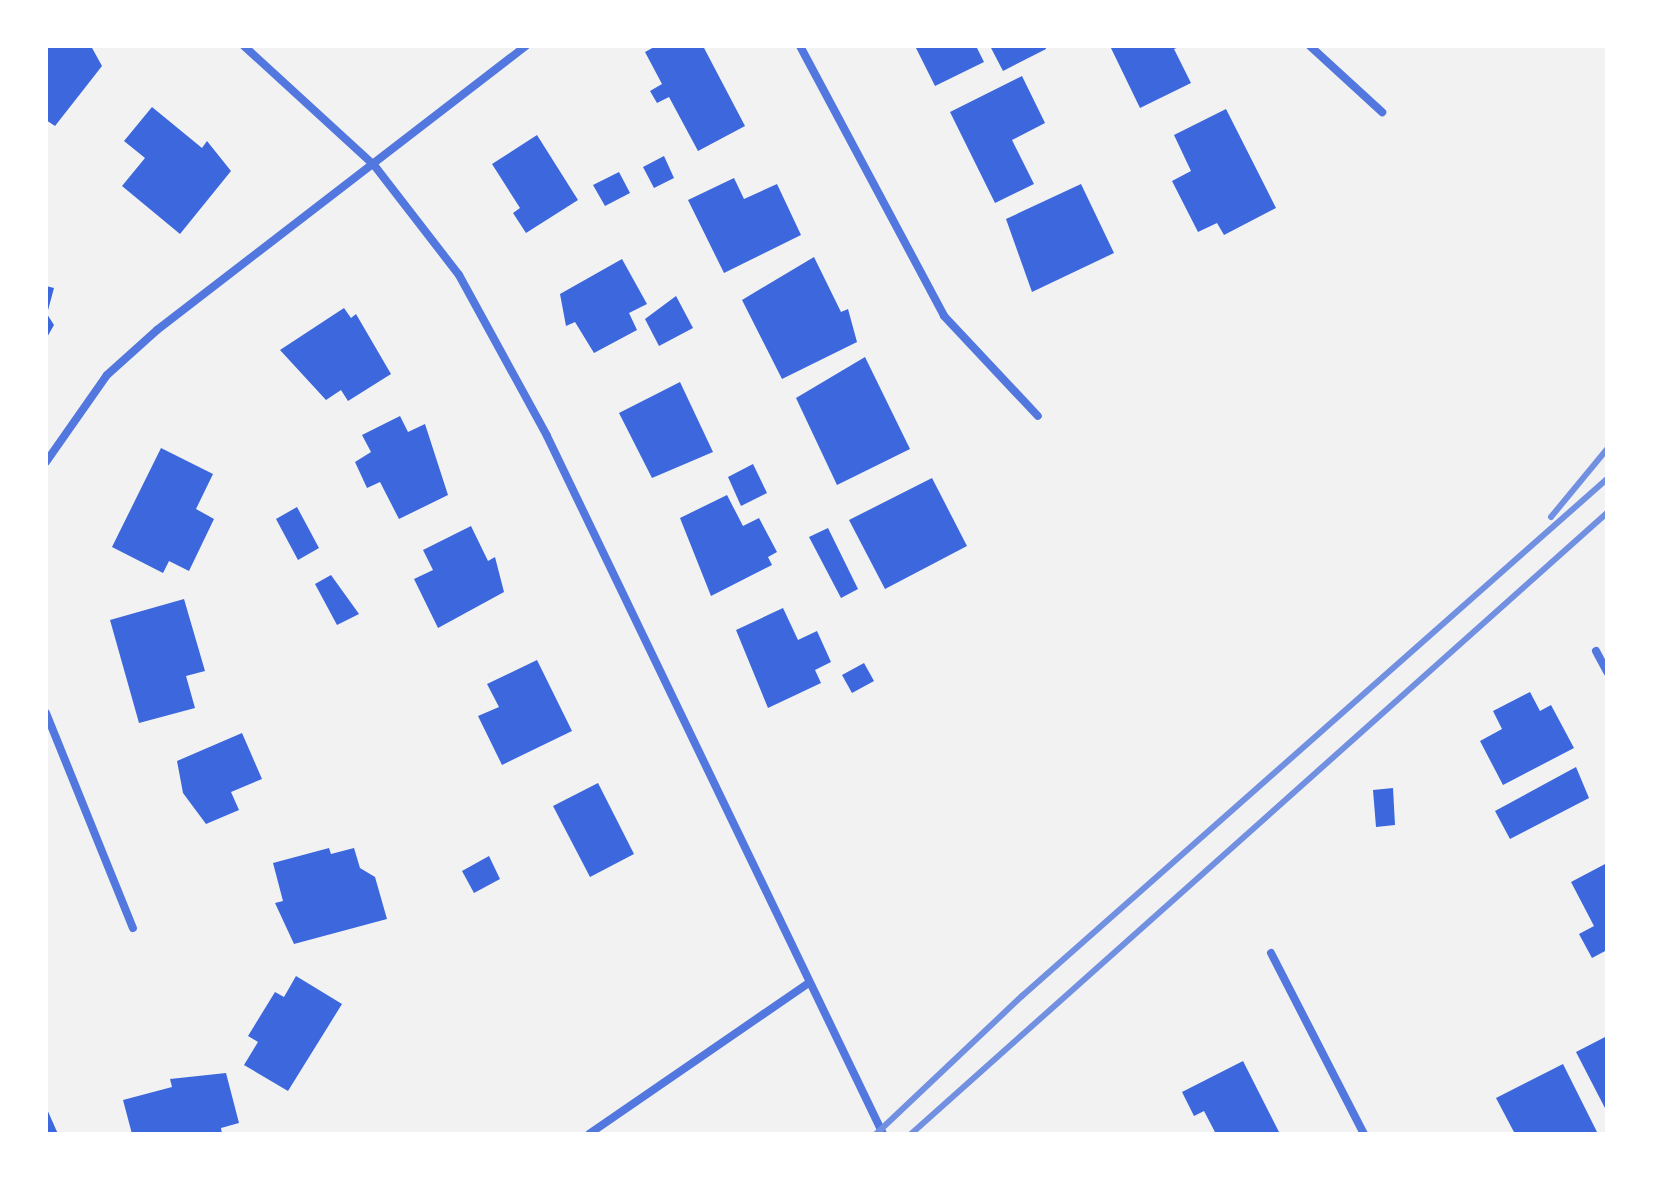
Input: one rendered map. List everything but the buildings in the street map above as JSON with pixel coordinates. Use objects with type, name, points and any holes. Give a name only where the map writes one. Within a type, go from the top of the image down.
[{"type":"street","points":[[244,46],[374,165],[459,275],[547,436],[883,1134]]},
{"type":"street","points":[[46,462],[107,375],[137,348],[526,46]]},
{"type":"street","points":[[800,46],[944,316],[1038,416]]},
{"type":"street","points":[[1310,46],[1382,112]]},
{"type":"street","points":[[1596,651],[1607,672]]},
{"type":"street","points":[[46,713],[133,928]]},
{"type":"street","points":[[1271,953],[1364,1134]]},
{"type":"street","points":[[589,1134],[809,983]]},
{"type":"railway","points":[[1551,517],[1607,449]]},
{"type":"railway","points":[[876,1134],[1022,996],[1607,479]]},
{"type":"railway","points":[[911,1134],[1607,513]]}]
